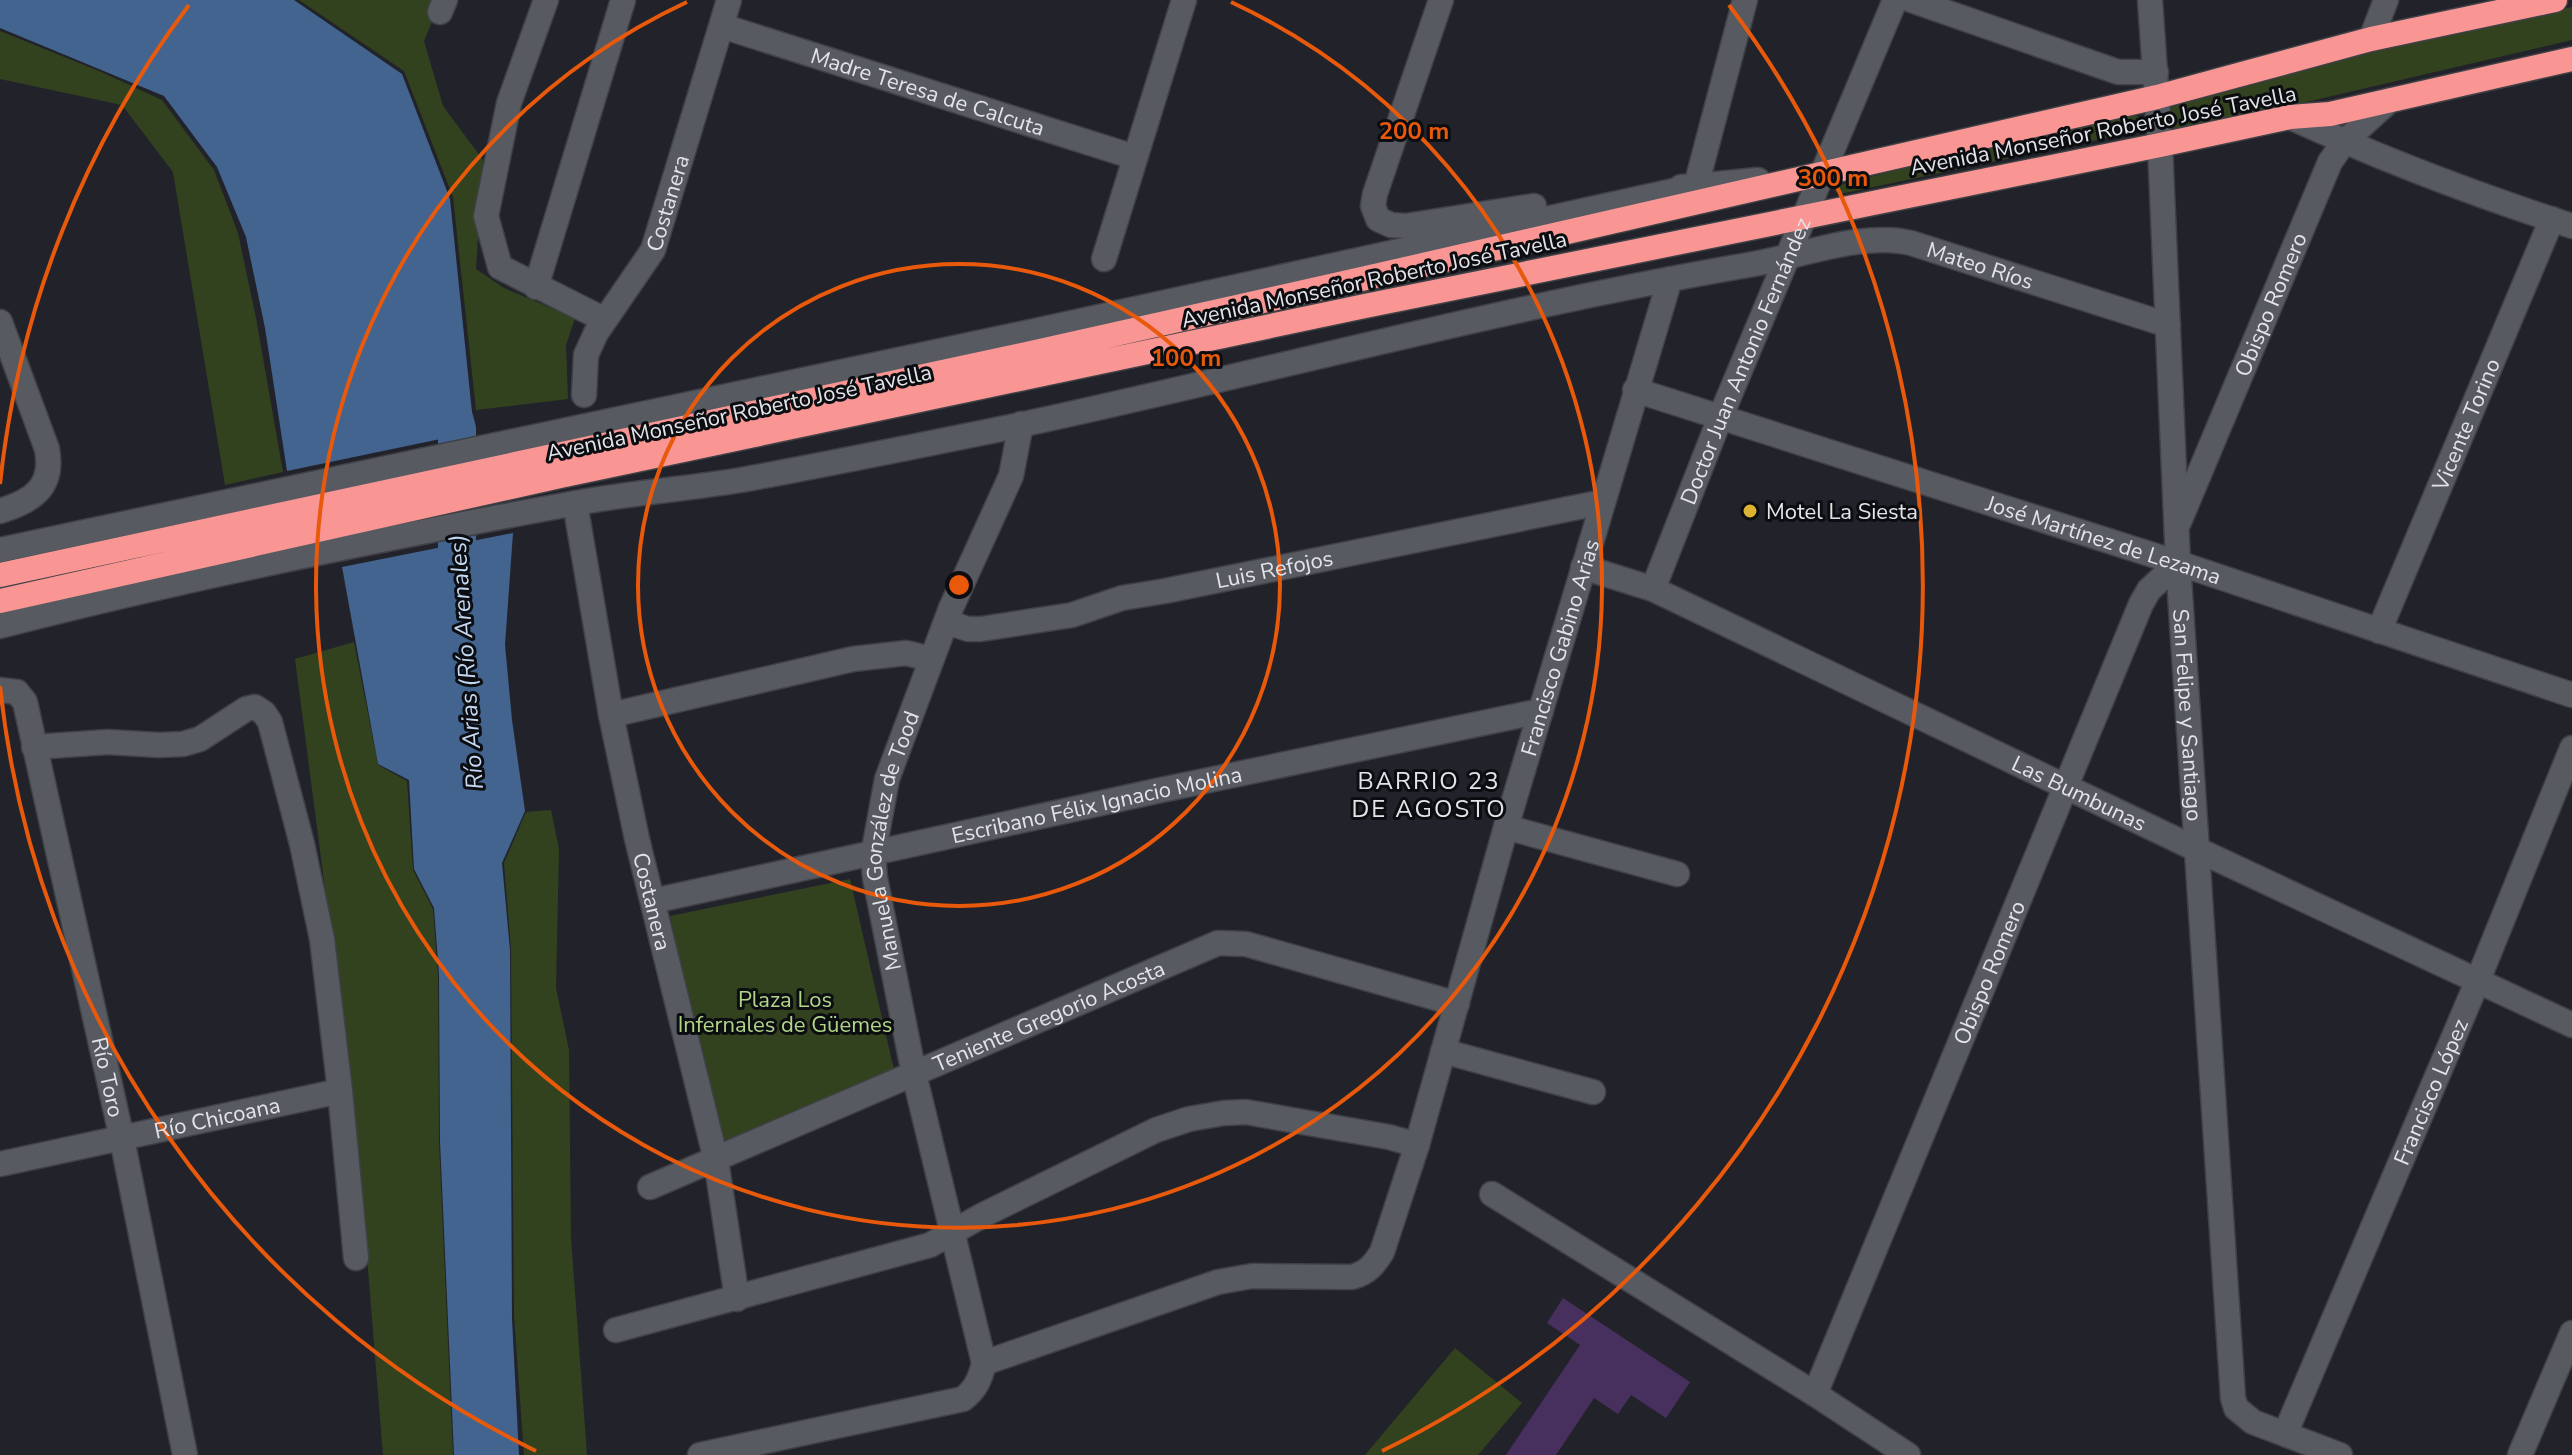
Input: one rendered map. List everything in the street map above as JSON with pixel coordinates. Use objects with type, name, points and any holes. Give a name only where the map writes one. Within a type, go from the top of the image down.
[{"type":"highway","name":"Avenida Monseñor Roberto José Tavella","points":[[0,601],[216,564],[552,456],[1056,348],[2157,97],[2371,39],[2555,0]]},
{"type":"highway","name":"Avenida Monseñor Roberto José Tavella","points":[[0,575],[208,517],[552,456],[1807,215],[2290,117],[2330,114],[2572,59]]},
{"type":"street","points":[[546,0],[509,103],[486,216],[500,267],[603,319]]},
{"type":"street","points":[[536,287],[623,0]]},
{"type":"street","name":"Costanera","points":[[584,395],[586,355],[603,319],[653,250],[729,0]]},
{"type":"street","points":[[1104,259],[1184,0]]},
{"type":"street","points":[[1441,0],[1375,194],[1373,206],[1378,219],[1391,225],[1406,226],[1612,193],[1824,173]]},
{"type":"street","points":[[1696,186],[1745,0]]},
{"type":"street","name":"Doctor Juan Antonio Fernández","points":[[1653,589],[1720,418],[1895,0]]},
{"type":"street","points":[[1911,0],[2118,72],[2156,72]]},
{"type":"street","name":"San Felipe y Santiago","points":[[2150,0],[2160,145],[2178,563],[2233,1398],[2236,1408],[2253,1422],[2285,1434]]},
{"type":"street","points":[[2371,39],[2386,0]]},
{"type":"street","name":"Madre Teresa de Calcuta","points":[[722,26],[1134,157]]},
{"type":"street","name":"Obispo Romero","points":[[2176,528],[2322,179],[2344,142],[2390,100]]},
{"type":"street","points":[[2290,117],[2344,142],[2562,222]]},
{"type":"street","points":[[552,456],[1696,186]]},
{"type":"street","name":"Vicente Torino","points":[[2379,631],[2562,222]]},
{"type":"street","name":"Mateo Ríos","points":[[0,626],[216,564],[575,503],[738,480],[1021,424],[1393,338],[1670,279],[1789,258],[1873,238],[1893,238],[2168,325]]},
{"type":"street","name":"Francisco Gabino Arias","points":[[984,1363],[1233,1278],[1352,1277],[1371,1268],[1382,1252],[1417,1145],[1506,827],[1670,279]]},
{"type":"street","points":[[0,322],[47,449],[50,465],[45,484],[34,495],[17,506],[1,505]]},
{"type":"street","name":"José Martínez de Lezama","points":[[1635,390],[2178,563],[2572,695]]},
{"type":"street","name":"Manuela González de Tood","points":[[984,1363],[914,1074],[873,855],[887,779],[946,622],[1011,476],[1021,424]]},
{"type":"street","name":"Luis Refojos","points":[[946,622],[968,629],[1072,615],[1122,598],[1603,502]]},
{"type":"street","name":"Costanera","points":[[575,503],[611,715],[716,1160],[737,1299]]},
{"type":"street","points":[[0,550],[208,517]]},
{"type":"street","name":"Obispo Romero","points":[[1815,1394],[2141,604],[2149,590],[2178,563]]},
{"type":"street","name":"Las Bumbunas","points":[[1583,567],[1653,589],[2572,1025]]},
{"type":"street","points":[[611,715],[853,659],[906,653],[931,659]]},
{"type":"street","name":"Río Toro","points":[[0,690],[17,692],[25,702],[122,1139],[185,1455]]},
{"type":"street","points":[[34,747],[97,742],[183,744],[200,739],[246,709],[255,707],[270,722],[314,895],[340,1091],[356,1258]]},
{"type":"street","name":"Escribano Félix Ignacio Molina","points":[[653,901],[1541,711]]},
{"type":"street","name":"Francisco López","points":[[2285,1434],[2478,980],[2572,748]]},
{"type":"street","points":[[1506,827],[1677,874]]},
{"type":"street","name":"Teniente Gregorio Acosta","points":[[650,1187],[1218,943],[1246,944],[1457,1004]]},
{"type":"street","points":[[1443,1051],[1593,1092]]},
{"type":"street","name":"Río Chicoana","points":[[0,1164],[340,1091]]},
{"type":"street","points":[[616,1330],[930,1245],[983,1215],[1156,1130],[1189,1119],[1246,1112],[1389,1137],[1417,1145]]},
{"type":"street","points":[[1492,1194],[1908,1455]]},
{"type":"street","points":[[2520,1455],[2572,1333]]},
{"type":"street","points":[[700,1455],[963,1399],[973,1391],[984,1363]]},
{"type":"street","points":[[2285,1434],[2340,1455]]},
{"type":"green space","points":[[299,0],[441,0],[424,41],[443,106],[483,160],[476,269],[504,288],[575,318],[566,345],[568,399],[476,410],[453,197],[404,71]]},
{"type":"green space","points":[[2572,7],[2572,40],[2182,131],[2166,125],[2169,98]]},
{"type":"green space","points":[[0,31],[162,100],[214,170],[238,233],[283,472],[225,485],[173,172],[122,105],[0,79]]},
{"type":"green space","points":[[2124,110],[2139,117],[2135,132],[1840,194],[1835,191],[1836,186]]},
{"type":"green space","points":[[354,642],[378,765],[407,781],[413,870],[433,909],[438,975],[439,1141],[453,1455],[383,1455],[357,1133],[295,659]]},
{"type":"green space","points":[[551,810],[559,849],[556,988],[569,1050],[571,1238],[587,1455],[524,1455],[514,1316],[511,950],[504,863],[526,812]]},
{"type":"green space","name":"Plaza Los Infernales de Güemes","points":[[850,879],[894,1070],[718,1145],[670,916]]},
{"type":"green space","points":[[1455,1348],[1522,1403],[1478,1455],[1365,1455]]},
{"type":"water","points":[[0,0],[294,0],[402,74],[450,199],[474,432],[287,471],[265,328],[246,237],[217,167],[164,96],[0,28]]},
{"type":"water","points":[[513,533],[505,645],[525,811],[502,863],[510,950],[512,1319],[519,1455],[454,1455],[440,1141],[439,975],[434,908],[414,869],[409,780],[378,764],[342,567]]},
{"type":"building","points":[[1563,1298],[1690,1382],[1666,1418],[1631,1395],[1618,1414],[1594,1398],[1556,1455],[1506,1455],[1580,1345],[1547,1323]]},
{"type":"waterway","name":"Río Arias (Río Arenales)","points":[[445,385],[457,429],[459,594]]},
{"type":"place","name":"Motel La Siesta","points":[[1750,511]]},
{"type":"district","name":"BARRIO 23 DE AGOSTO","points":[[1429,795]]}]
